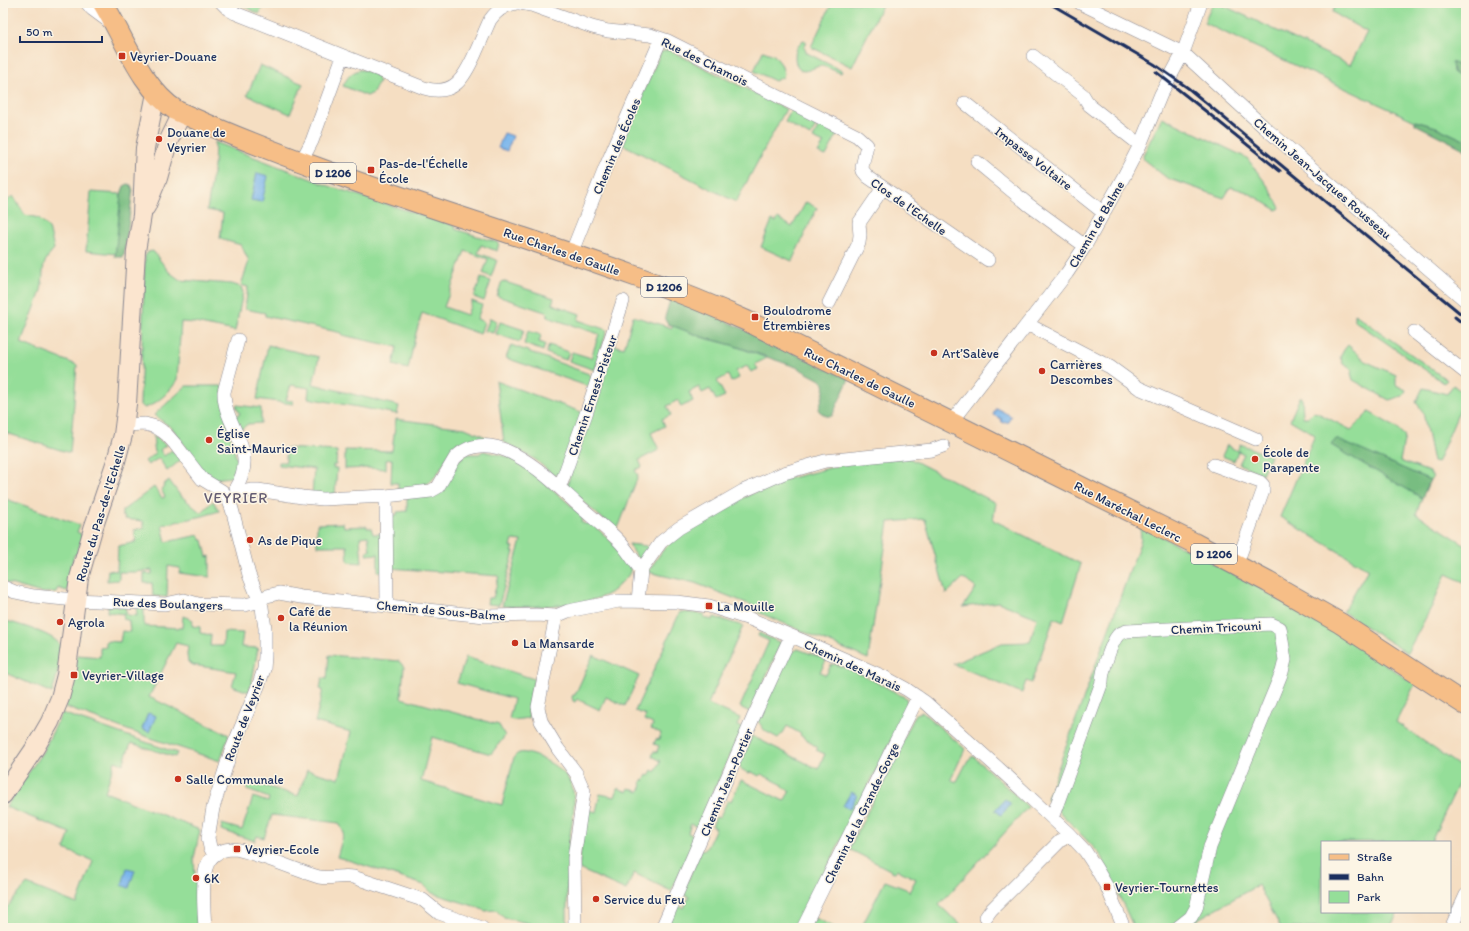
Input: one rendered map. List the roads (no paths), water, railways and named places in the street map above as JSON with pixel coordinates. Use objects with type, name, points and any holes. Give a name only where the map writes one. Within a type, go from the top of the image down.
[{"type":"main road","name":"D 1206","points":[[103,3],[144,77],[160,98]]},
{"type":"main road","name":"Rue Charles de Gaulle","points":[[160,98],[182,113],[301,162],[625,272],[734,315],[951,422]]},
{"type":"main road","name":"Route du Pas-de-l'Echelle","points":[[3,795],[35,748],[50,722],[58,704],[66,675],[79,578],[87,547],[116,461],[127,404],[136,251],[142,215],[146,148],[160,98]]},
{"type":"main road","name":"Route du Pas-de-l'Echelle","points":[[142,215],[158,178],[169,138],[182,113]]},
{"type":"main road","name":"Rue Maréchal Leclerc","points":[[951,422],[1236,566],[1340,624],[1466,705]]},
{"type":"street","points":[[86,3],[117,28]]},
{"type":"street","points":[[222,3],[232,12],[432,90],[444,90],[455,85],[463,77],[495,7],[516,3]]},
{"type":"street","name":"Rue des Chamois","points":[[520,3],[531,5],[592,27],[608,31],[638,33],[662,39],[859,137]]},
{"type":"street","name":"Chemin Jean-Jacques Rousseau","points":[[1080,3],[1183,53],[1264,127],[1466,301]]},
{"type":"street","name":"Chemin de Balme","points":[[951,422],[1067,273],[1085,246],[1140,145],[1161,94],[1183,53],[1201,3]]},
{"type":"street","name":"Chemin des Écoles","points":[[571,254],[606,166],[662,39]]},
{"type":"street","points":[[301,162],[312,141],[343,56]]},
{"type":"street","points":[[1033,56],[1083,95],[1089,105],[1140,145]]},
{"type":"street","name":"Impasse Voltaire","points":[[965,103],[1104,213]]},
{"type":"street","name":"Clos de l'Echelle","points":[[859,137],[867,145],[862,163],[862,171],[868,177],[988,260]]},
{"type":"street","points":[[977,162],[1029,205],[1085,246]]},
{"type":"street","points":[[829,303],[859,243],[859,223],[883,188]]},
{"type":"street","name":"Chemin Ernest-Pisteur","points":[[558,486],[562,481],[586,414],[623,301]]},
{"type":"street","points":[[1027,324],[1110,367],[1139,388],[1256,439]]},
{"type":"street","points":[[1414,332],[1466,373]]},
{"type":"street","points":[[230,503],[237,499],[244,469],[243,452],[237,432],[227,411],[224,397],[238,340]]},
{"type":"street","points":[[124,425],[146,424],[156,427],[168,435],[202,479],[222,491],[258,490],[324,499],[386,496],[431,491],[438,487],[458,454],[472,447],[494,447],[516,455],[528,462],[558,486],[620,542],[640,570]]},
{"type":"street","points":[[638,601],[640,570],[655,549],[667,536],[729,498],[784,474],[825,461],[932,450],[943,446]]},
{"type":"street","points":[[1214,465],[1260,482],[1263,485],[1263,491],[1236,566]]},
{"type":"street","name":"Route de Veyrier","points":[[214,855],[208,842],[213,808],[230,754],[259,684],[264,669],[265,656],[265,628],[262,607],[249,575],[230,503],[222,491]]},
{"type":"street","points":[[386,496],[387,606]]},
{"type":"street","name":"Rue des Boulangers","points":[[3,587],[14,592],[34,596],[75,600],[165,604],[184,600],[198,604],[245,605],[259,599]]},
{"type":"street","name":"Chemin de Sous-Balme","points":[[259,599],[279,593],[301,597],[472,615],[556,616],[568,611],[607,603],[638,601]]},
{"type":"street","name":"Chemin des Marais","points":[[638,601],[694,603],[730,612],[791,636],[884,677],[918,697],[940,714],[1068,833],[1085,851],[1108,889],[1124,928]]},
{"type":"street","points":[[556,616],[538,707],[541,721],[558,749],[576,773],[584,791],[574,858],[576,928]]},
{"type":"street","name":"Chemin Tricouni","points":[[1052,818],[1102,682],[1102,675],[1114,640],[1119,634],[1127,631],[1271,624],[1280,628],[1285,660],[1282,672],[1210,847],[1194,914],[1177,928]]},
{"type":"street","name":"Chemin Jean-Portier","points":[[662,928],[753,718],[791,636]]},
{"type":"street","name":"Chemin de la Grande-Gorge","points":[[803,928],[918,697]]},
{"type":"street","points":[[986,918],[991,910],[1068,833]]},
{"type":"street","points":[[205,928],[205,872],[210,859],[214,855],[226,850],[237,849],[319,876],[332,878],[344,876],[353,877],[422,900],[439,913],[482,928]]},
{"type":"street","points":[[1451,928],[1466,895]]},
{"type":"water","points":[[504,133],[513,136],[507,151],[498,148]]},
{"type":"water","points":[[257,173],[268,176],[262,202],[251,200]]},
{"type":"water","points":[[996,408],[1011,416],[1008,422],[1003,423],[1001,421],[1002,419],[993,415]]},
{"type":"water","points":[[148,713],[156,716],[149,732],[142,729]]},
{"type":"water","points":[[851,792],[857,795],[850,809],[843,806]]},
{"type":"water","points":[[1005,799],[1011,804],[1001,815],[995,810]]},
{"type":"water","points":[[127,868],[135,870],[129,888],[122,885]]},
{"type":"railway","points":[[1049,3],[1154,64],[1188,88],[1466,318]]},
{"type":"railway","points":[[1156,72],[1280,171]]},
{"type":"railway","points":[[1455,317],[1466,326]]},
{"type":"place","name":"Veyrier-Douane","points":[[122,56]]},
{"type":"place","name":"Douane de Veyrier","points":[[159,139]]},
{"type":"place","name":"Pas-de-l'Échelle École","points":[[371,170]]},
{"type":"place","name":"Boulodrome Étrembières","points":[[755,317]]},
{"type":"place","name":"Art’Salève","points":[[934,353]]},
{"type":"place","name":"Carrières Descombes","points":[[1042,371]]},
{"type":"place","name":"Église Saint-Maurice","points":[[209,440]]},
{"type":"place","name":"École de Parapente","points":[[1255,459]]},
{"type":"place","name":"As de Pique","points":[[250,540]]},
{"type":"place","name":"La Mouille","points":[[709,606]]},
{"type":"place","name":"Café de la Réunion","points":[[281,618]]},
{"type":"place","name":"Agrola","points":[[60,622]]},
{"type":"place","name":"La Mansarde","points":[[515,643]]},
{"type":"place","name":"Veyrier-Village","points":[[74,675]]},
{"type":"place","name":"Salle Communale","points":[[178,779]]},
{"type":"place","name":"Veyrier-Ecole","points":[[237,849]]},
{"type":"place","name":"6K","points":[[196,878]]},
{"type":"place","name":"Veyrier-Tournettes","points":[[1107,887]]},
{"type":"place","name":"Service du Feu","points":[[596,899]]},
{"type":"district","name":"VEYRIER","points":[[236,498]]}]
